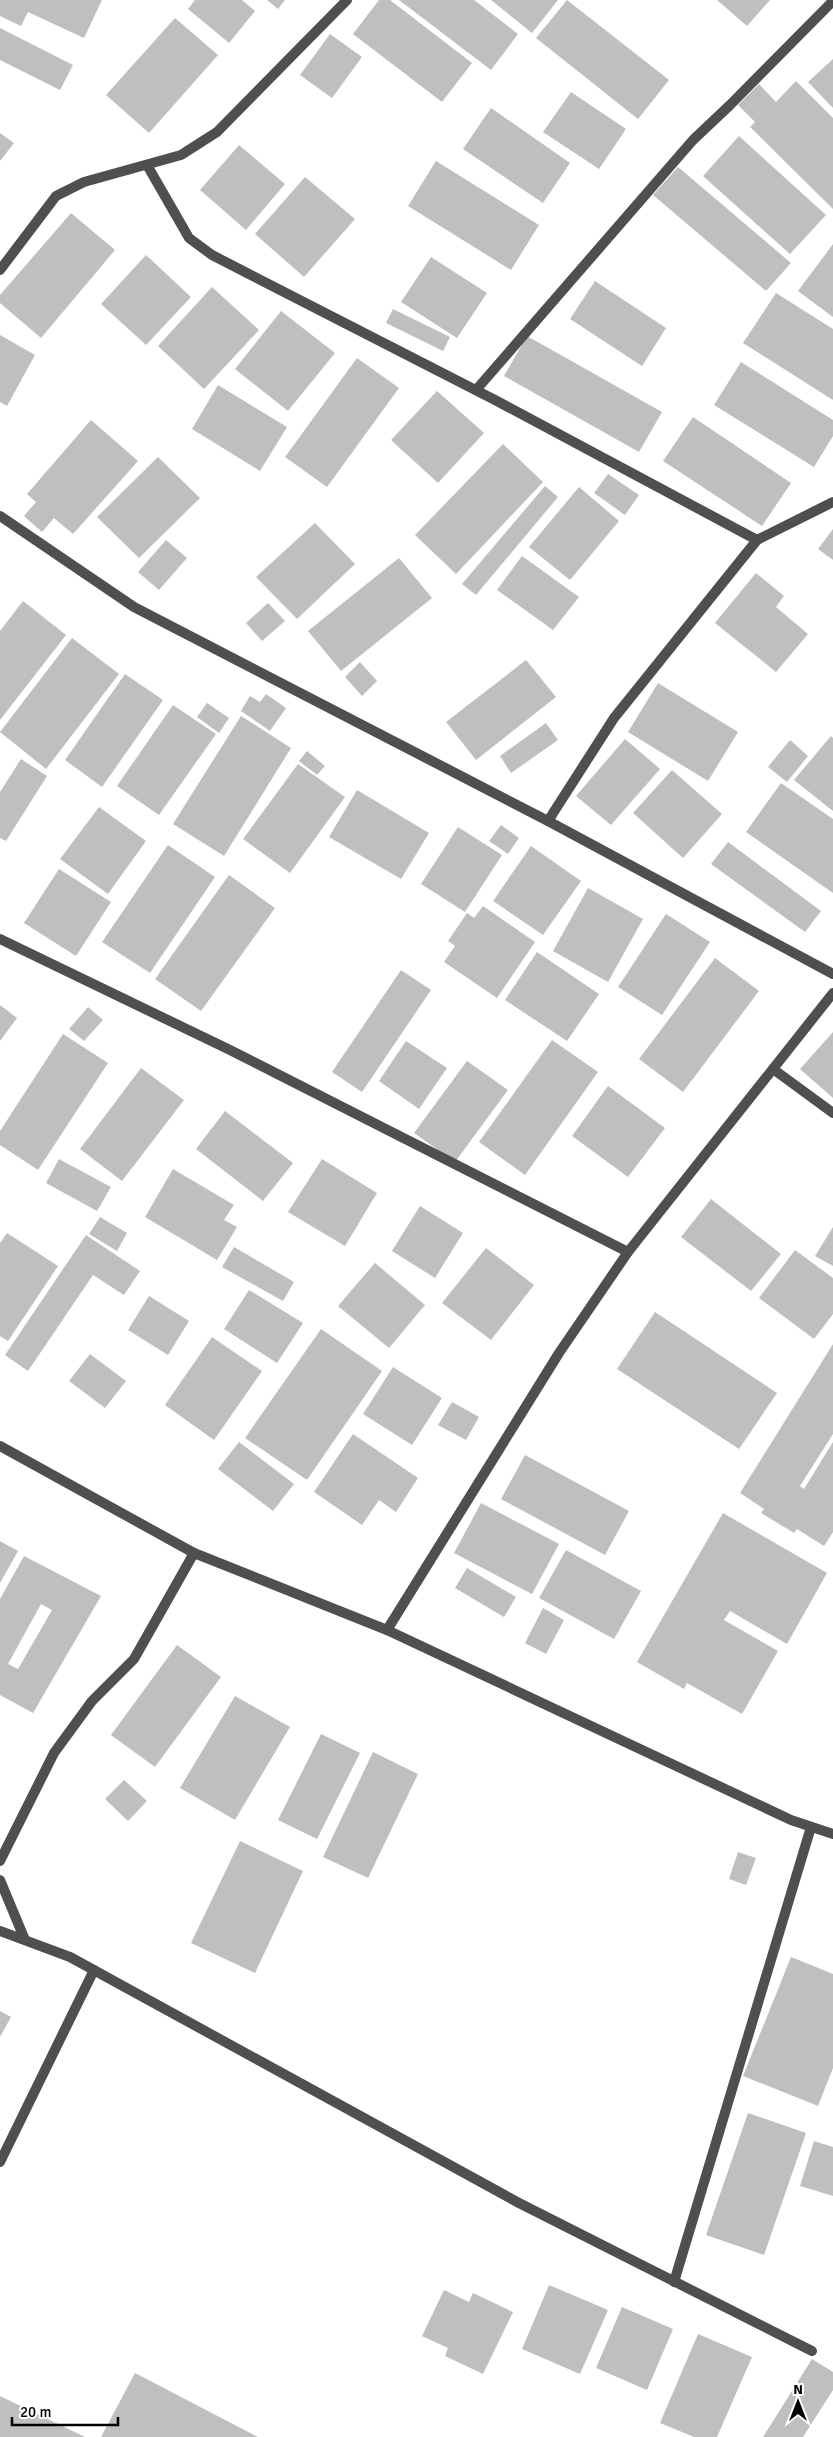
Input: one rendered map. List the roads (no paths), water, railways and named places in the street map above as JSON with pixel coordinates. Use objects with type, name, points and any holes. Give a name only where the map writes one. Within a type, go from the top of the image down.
[{"type":"street","points":[[0,270],[56,196],[84,182],[182,155],[217,132],[347,0]]},
{"type":"street","points":[[476,390],[693,140],[833,1]]},
{"type":"street","points":[[147,164],[189,238],[212,255],[476,390],[757,540]]},
{"type":"street","points":[[548,821],[614,718],[757,540],[833,502]]},
{"type":"street","points":[[0,516],[134,607],[548,821],[833,974]]},
{"type":"street","points":[[0,939],[230,1050],[628,1252]]},
{"type":"street","points":[[387,1630],[559,1353],[628,1252],[833,993]]},
{"type":"street","points":[[773,1069],[833,1113]]},
{"type":"street","points":[[0,1446],[194,1553],[387,1630],[791,1820],[833,1834]]},
{"type":"street","points":[[0,1861],[54,1753],[92,1701],[134,1659],[194,1553]]},
{"type":"street","points":[[674,2282],[811,1827]]},
{"type":"street","points":[[0,1880],[25,1940]]},
{"type":"street","points":[[0,1931],[70,1957],[520,2203],[812,2352]]},
{"type":"street","points":[[0,2162],[94,1970]]}]
